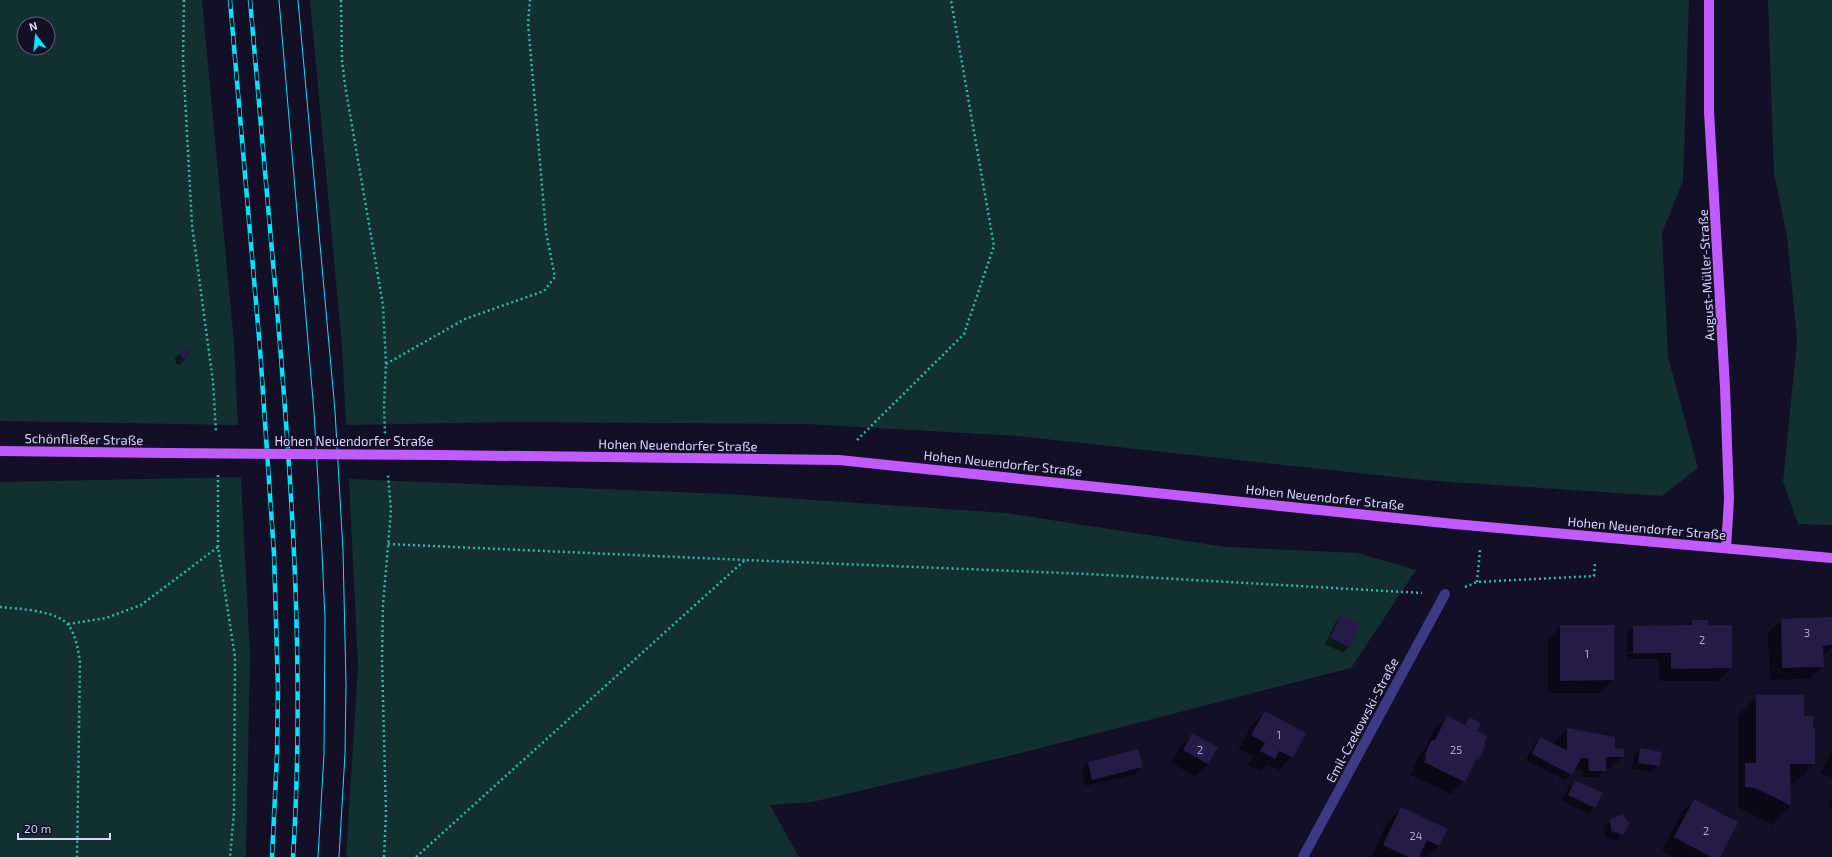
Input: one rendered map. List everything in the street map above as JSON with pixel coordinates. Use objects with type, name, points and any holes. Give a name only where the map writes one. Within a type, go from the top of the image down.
[{"type":"main road","name":"August-Müller-Straße","points":[[1709,0],[1709,112],[1725,387],[1729,498],[1726,548]]},
{"type":"main road","name":"Schönfließer Straße","points":[[0,451],[167,453]]},
{"type":"main road","name":"Hohen Neuendorfer Straße","points":[[167,453],[838,460],[1454,524],[1832,558]]},
{"type":"street","name":"Emil-Czekowski-Straße","points":[[1303,857],[1444,594]]},
{"type":"path","points":[[184,0],[183,60],[192,225],[213,382],[216,438]]},
{"type":"path","points":[[341,0],[342,60],[383,305],[386,364],[384,405],[386,435]]},
{"type":"path","points":[[386,364],[465,319],[544,291],[555,276],[546,232],[528,23],[530,0]]},
{"type":"path","points":[[857,440],[964,334],[994,246],[951,0]]},
{"type":"path","points":[[218,470],[218,547],[235,657],[234,812],[230,857]]},
{"type":"path","points":[[384,857],[386,813],[382,660],[383,605],[391,510],[388,473]]},
{"type":"path","points":[[388,544],[1088,574],[1444,594]]},
{"type":"path","points":[[68,624],[106,618],[141,605],[218,547]]},
{"type":"path","points":[[1480,550],[1477,582],[1594,576],[1595,564]]},
{"type":"path","points":[[416,857],[745,560]]},
{"type":"path","points":[[0,607],[33,610],[52,615],[68,624],[77,642],[80,662],[77,857]]},
{"type":"green space","points":[[0,0],[202,0],[234,343],[238,425],[0,421]]},
{"type":"green space","points":[[310,0],[1689,0],[1683,181],[1662,233],[1668,357],[1698,468],[1662,496],[1423,480],[1017,436],[807,424],[517,422],[346,425],[342,346]]},
{"type":"green space","points":[[1768,0],[1832,0],[1832,525],[1798,524],[1783,482],[1797,340],[1787,236],[1774,173]]},
{"type":"green space","points":[[241,477],[250,654],[246,857],[0,857],[0,482]]},
{"type":"green space","points":[[349,479],[727,494],[1006,513],[1226,547],[1358,553],[1416,570],[1351,668],[1017,754],[812,802],[770,805],[799,857],[346,857],[358,666]]},
{"type":"building","points":[[183,349],[187,349],[189,350],[189,358],[183,359],[180,356],[180,352]]},
{"type":"building","points":[[1341,615],[1361,624],[1350,647],[1330,638]]},
{"type":"building","points":[[1832,617],[1832,645],[1823,646],[1824,667],[1782,668],[1781,619]]},
{"type":"building","points":[[1692,620],[1708,620],[1708,625],[1732,625],[1732,668],[1671,669],[1671,653],[1633,653],[1633,626],[1692,625]]},
{"type":"building","points":[[1560,625],[1614,625],[1614,680],[1560,681]]},
{"type":"building","points":[[1756,695],[1804,695],[1804,716],[1813,716],[1813,728],[1815,727],[1815,764],[1790,764],[1791,806],[1756,788],[1745,787],[1745,763],[1756,763]]},
{"type":"building","points":[[1265,711],[1306,733],[1293,758],[1279,751],[1275,759],[1260,751],[1265,743],[1251,735]]},
{"type":"building","points":[[1447,716],[1465,725],[1469,717],[1481,723],[1477,731],[1487,736],[1484,744],[1486,745],[1478,761],[1476,760],[1465,782],[1424,762],[1426,757],[1425,754],[1431,741],[1435,740]]},
{"type":"building","points":[[1567,728],[1615,737],[1615,749],[1624,748],[1624,757],[1606,757],[1606,771],[1589,771],[1588,758],[1581,758],[1572,775],[1532,754],[1540,737],[1567,750]]},
{"type":"building","points":[[1192,733],[1218,747],[1208,764],[1183,750]]},
{"type":"building","points":[[1640,748],[1662,752],[1659,766],[1638,763]]},
{"type":"building","points":[[1138,749],[1143,767],[1092,780],[1088,762]]},
{"type":"building","points":[[1575,780],[1603,793],[1595,808],[1568,795]]},
{"type":"building","points":[[1694,799],[1738,822],[1720,857],[1711,857],[1674,837]]},
{"type":"building","points":[[1401,807],[1448,829],[1439,846],[1427,840],[1419,857],[1408,857],[1383,845]]},
{"type":"building","points":[[1622,814],[1630,824],[1623,835],[1611,831],[1610,820]]},
{"type":"tram line","points":[[279,0],[314,412],[322,552],[325,619],[324,754],[318,857]]},
{"type":"tram line","points":[[298,0],[335,411],[343,550],[346,685],[345,754],[339,857]]},
{"type":"railway","points":[[230,0],[260,349],[274,554],[278,688],[277,755],[272,857]]},
{"type":"railway","points":[[250,0],[282,367],[292,507],[298,717],[293,857]]}]
